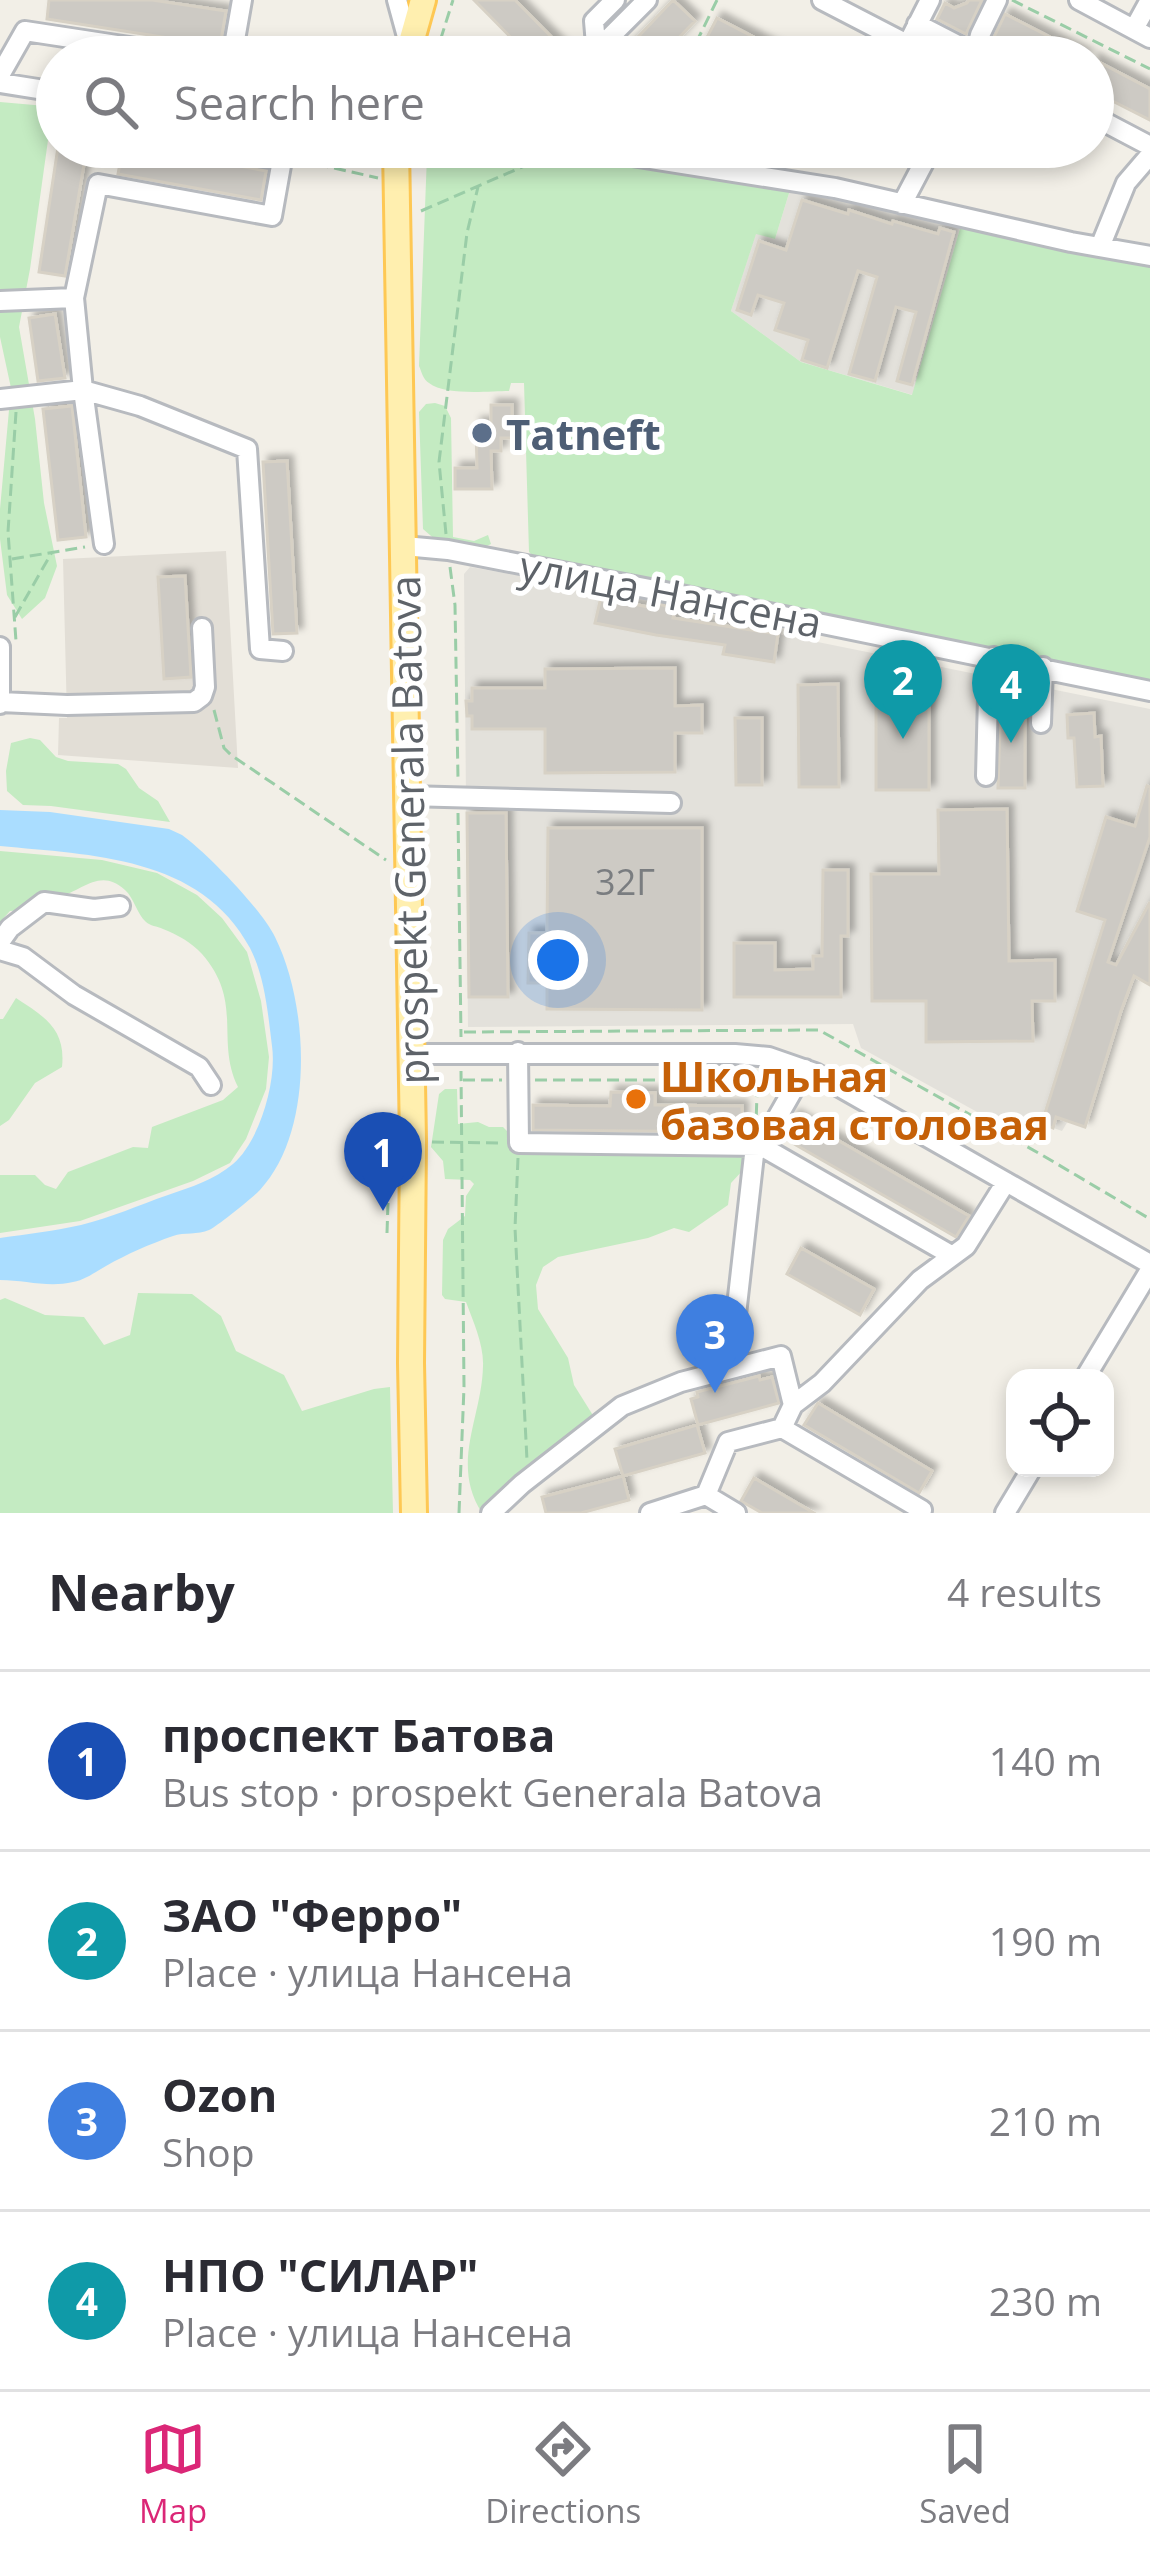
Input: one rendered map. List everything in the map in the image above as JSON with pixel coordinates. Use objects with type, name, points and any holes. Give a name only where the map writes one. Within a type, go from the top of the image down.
[{"type":"main road","points":[[412,36],[423,0]]},
{"type":"main road","name":"prospekt Generala Batova","points":[[396,168],[414,1513]]},
{"type":"street","points":[[236,36],[242,0]]},
{"type":"street","points":[[397,0],[405,36]]},
{"type":"street","points":[[595,36],[594,21],[615,0]]},
{"type":"street","points":[[613,36],[647,0]]},
{"type":"street","points":[[822,0],[881,36]]},
{"type":"street","points":[[910,36],[930,0]]},
{"type":"street","points":[[984,36],[997,0]]},
{"type":"street","points":[[1079,0],[1142,34],[1150,0]]},
{"type":"street","points":[[916,24],[938,36]]},
{"type":"street","points":[[36,87],[0,79],[25,31],[58,36]]},
{"type":"street","points":[[1100,248],[1126,183],[1150,150],[1114,129]]},
{"type":"street","points":[[104,544],[74,298],[98,184],[272,216],[282,168]]},
{"type":"street","points":[[721,168],[1150,256]]},
{"type":"street","points":[[902,203],[921,168]]},
{"type":"street","points":[[0,301],[74,298]]},
{"type":"street","points":[[9,398],[83,390],[140,406],[247,449],[260,649],[283,651]]},
{"type":"street","name":"улица Нансена","points":[[404,546],[448,550],[1150,691]]},
{"type":"street","points":[[9,650],[0,703],[194,702],[205,687],[202,628]]},
{"type":"street","points":[[986,776],[994,657]]},
{"type":"street","points":[[1040,723],[1042,668]]},
{"type":"street","points":[[407,796],[671,803]]},
{"type":"street","points":[[119,906],[94,909],[44,902],[10,928],[0,946],[199,1067],[211,1085]]},
{"type":"street","points":[[518,1052],[519,1143],[758,1146],[951,1256]]},
{"type":"street","points":[[411,1054],[735,1054],[805,1069],[1150,1267],[1090,1369]]},
{"type":"street","points":[[730,1368],[758,1146],[805,1069]]},
{"type":"street","points":[[782,1428],[793,1405],[822,1383],[920,1280],[966,1246],[1006,1182]]},
{"type":"street","points":[[491,1513],[622,1406],[681,1382],[781,1356],[793,1405]]},
{"type":"street","points":[[650,1513],[721,1507],[728,1442],[782,1428],[922,1510]]},
{"type":"street","points":[[1005,1513],[1027,1477]]},
{"type":"path","points":[[441,36],[452,0]]},
{"type":"path","points":[[700,36],[717,0]]},
{"type":"path","points":[[1011,0],[1082,36]]},
{"type":"path","points":[[1114,52],[1150,70]]},
{"type":"path","points":[[339,168],[381,178]]},
{"type":"path","points":[[421,211],[517,168]]},
{"type":"path","points":[[459,1513],[464,1387],[455,605],[439,462],[467,233],[478,187]]},
{"type":"path","points":[[9,398],[15,619]]},
{"type":"path","points":[[10,559],[104,544]]},
{"type":"path","points":[[9,650],[15,619],[52,552]]},
{"type":"path","points":[[202,696],[212,705],[224,748],[231,755],[408,875]]},
{"type":"path","points":[[461,1080],[724,1080],[757,1094],[758,1146]]},
{"type":"path","points":[[519,1143],[515,1228],[528,1479]]},
{"type":"shaded area","points":[[790,190],[961,225],[913,395],[801,362],[731,311],[756,233],[775,239]]},
{"type":"shaded area","points":[[226,551],[238,768],[58,755],[59,718],[67,718],[63,559]]},
{"type":"shaded area","points":[[470,567],[586,587],[586,595],[656,609],[659,601],[676,604],[674,618],[778,634],[1150,709],[1150,937],[1085,1127],[1068,1121],[1062,1131],[1042,1124],[1035,1144],[861,1048],[853,1024],[468,1027],[464,574]]},
{"type":"green space","points":[[0,102],[36,105],[36,168],[44,168],[19,327],[57,566],[45,598],[22,619],[7,595],[0,539],[11,388],[0,337]]},
{"type":"green space","points":[[427,168],[653,168],[790,190],[775,239],[756,234],[731,311],[801,362],[912,395],[961,225],[1150,262],[1150,684],[536,559],[529,552],[524,383],[511,383],[509,391],[445,390],[427,381],[419,366]]},
{"type":"green space","points":[[435,403],[445,406],[451,418],[453,537],[474,541],[488,535],[491,544],[487,546],[438,542],[423,529],[419,412]]},
{"type":"green space","points":[[30,738],[68,761],[118,764],[158,801],[170,822],[23,805],[7,791],[6,771],[11,743]]},
{"type":"green space","points":[[0,851],[102,860],[157,873],[197,895],[222,918],[247,952],[261,1001],[269,1057],[266,1089],[246,1139],[230,1163],[80,1221],[0,1233],[0,1175],[35,1175],[56,1189],[68,1172],[133,1147],[148,1148],[152,1127],[223,1100],[238,1087],[222,988],[198,950],[148,923],[125,890],[108,881],[58,897],[52,909],[10,911],[0,922]]},
{"type":"green space","points":[[16,998],[57,1033],[62,1067],[35,1083],[0,1126],[0,1019]]},
{"type":"green space","points":[[457,1089],[458,1124],[503,1127],[509,1139],[746,1142],[744,1169],[731,1183],[728,1205],[689,1232],[674,1228],[558,1257],[543,1267],[536,1285],[538,1309],[568,1358],[574,1385],[594,1417],[482,1513],[473,1494],[468,1458],[482,1350],[466,1302],[442,1295],[443,1240],[448,1229],[465,1216],[466,1196],[474,1184],[445,1179],[443,1161],[431,1147],[439,1094]]},
{"type":"green space","points":[[138,1293],[192,1294],[221,1316],[236,1351],[284,1375],[302,1411],[390,1387],[393,1513],[0,1513],[0,1300],[45,1315],[84,1317],[104,1345],[130,1335]]},
{"type":"water","points":[[0,810],[50,812],[169,829],[182,835],[233,883],[275,937],[295,997],[300,1031],[298,1102],[290,1135],[278,1165],[260,1190],[209,1230],[164,1239],[82,1280],[64,1284],[0,1280],[0,1238],[103,1219],[202,1182],[233,1164],[259,1126],[269,1092],[273,1060],[269,1021],[250,948],[229,918],[203,895],[141,866],[0,846]]},
{"type":"building","points":[[49,0],[152,0],[226,11],[222,36],[156,36],[47,19]]},
{"type":"building","points":[[474,0],[515,0],[550,36],[509,36]]},
{"type":"building","points":[[673,0],[695,21],[680,36],[639,36]]},
{"type":"building","points":[[982,0],[966,34],[937,19],[945,3],[954,8]]},
{"type":"building","points":[[1005,14],[1048,36],[994,36]]},
{"type":"building","points":[[717,18],[752,36],[708,36]]},
{"type":"building","points":[[1114,70],[1150,89],[1150,120],[1114,102]]},
{"type":"building","points":[[55,168],[83,168],[65,276],[39,272]]},
{"type":"building","points":[[119,168],[266,171],[261,200],[118,174]]},
{"type":"building","points":[[802,200],[938,234],[940,228],[954,232],[912,385],[897,381],[916,312],[896,307],[875,381],[849,374],[877,277],[858,271],[827,368],[802,360],[808,340],[775,330],[784,303],[758,295],[751,315],[737,310],[759,241],[786,250]]},
{"type":"building","points":[[55,314],[65,378],[38,381],[29,318]]},
{"type":"building","points":[[491,405],[512,405],[512,438],[501,438],[501,451],[491,451],[492,489],[455,489],[455,468],[477,468],[476,423],[491,423]]},
{"type":"building","points":[[72,406],[86,537],[58,540],[43,409]]},
{"type":"building","points":[[287,461],[297,633],[273,634],[263,462]]},
{"type":"building","points":[[185,576],[191,677],[164,679],[158,577]]},
{"type":"building","points":[[601,597],[657,609],[658,604],[675,608],[673,618],[778,634],[774,662],[723,654],[725,645],[595,623]]},
{"type":"building","points":[[675,668],[675,706],[702,705],[702,733],[675,733],[675,772],[545,773],[545,729],[472,729],[472,716],[467,716],[466,701],[472,701],[472,688],[545,688],[545,669]]},
{"type":"building","points":[[838,684],[839,787],[799,787],[798,685]]},
{"type":"building","points":[[929,687],[929,790],[876,790],[876,688]]},
{"type":"building","points":[[1001,697],[1025,697],[1025,788],[998,788]]},
{"type":"building","points":[[1094,713],[1095,737],[1101,736],[1103,786],[1077,787],[1074,738],[1068,738],[1067,715]]},
{"type":"building","points":[[735,718],[762,718],[762,785],[736,785]]},
{"type":"building","points":[[1147,786],[1150,837],[1108,962],[1116,965],[1150,902],[1150,985],[1134,976],[1085,1127],[1056,1117],[1053,1128],[1042,1123],[1105,920],[1077,911],[1106,817],[1135,826]]},
{"type":"building","points":[[1007,809],[1009,961],[1055,960],[1055,1001],[1032,1001],[1033,1041],[926,1042],[926,1001],[872,1001],[871,874],[939,874],[938,810]]},
{"type":"building","points":[[467,813],[506,813],[508,997],[469,997]]},
{"type":"building","points":[[548,828],[702,828],[702,1010],[547,1009],[547,983],[528,983],[529,933],[547,933]]},
{"type":"building","points":[[823,870],[848,870],[848,936],[841,936],[841,997],[734,997],[734,943],[775,943],[775,970],[813,969],[813,956],[822,956]]},
{"type":"building","points":[[611,1092],[655,1093],[655,1105],[742,1106],[742,1132],[533,1130],[533,1105],[610,1106]]},
{"type":"building","points":[[794,1115],[969,1216],[956,1237],[782,1137]]},
{"type":"building","points":[[801,1248],[874,1289],[860,1315],[787,1274]]},
{"type":"building","points":[[759,1376],[760,1380],[772,1377],[779,1403],[698,1425],[691,1399],[698,1397],[697,1392]]},
{"type":"building","points":[[818,1403],[932,1471],[919,1493],[804,1425]]},
{"type":"building","points":[[697,1425],[705,1453],[623,1476],[615,1449]]},
{"type":"building","points":[[623,1476],[629,1500],[581,1513],[546,1513],[542,1497]]},
{"type":"building","points":[[754,1478],[814,1513],[762,1513],[741,1501]]},
{"type":"place","name":"Tatneft","points":[[482,433]]},
{"type":"place","name":"ЗАО \"Ферро\"","points":[[903,739]]},
{"type":"place","name":"НПО \"СИЛАР\"","points":[[1011,743]]},
{"type":"place","name":"Школьная базовая столовая","points":[[636,1099]]},
{"type":"place","name":"проспект Батова","points":[[383,1211]]},
{"type":"place","name":"Ozon","points":[[715,1393]]}]
